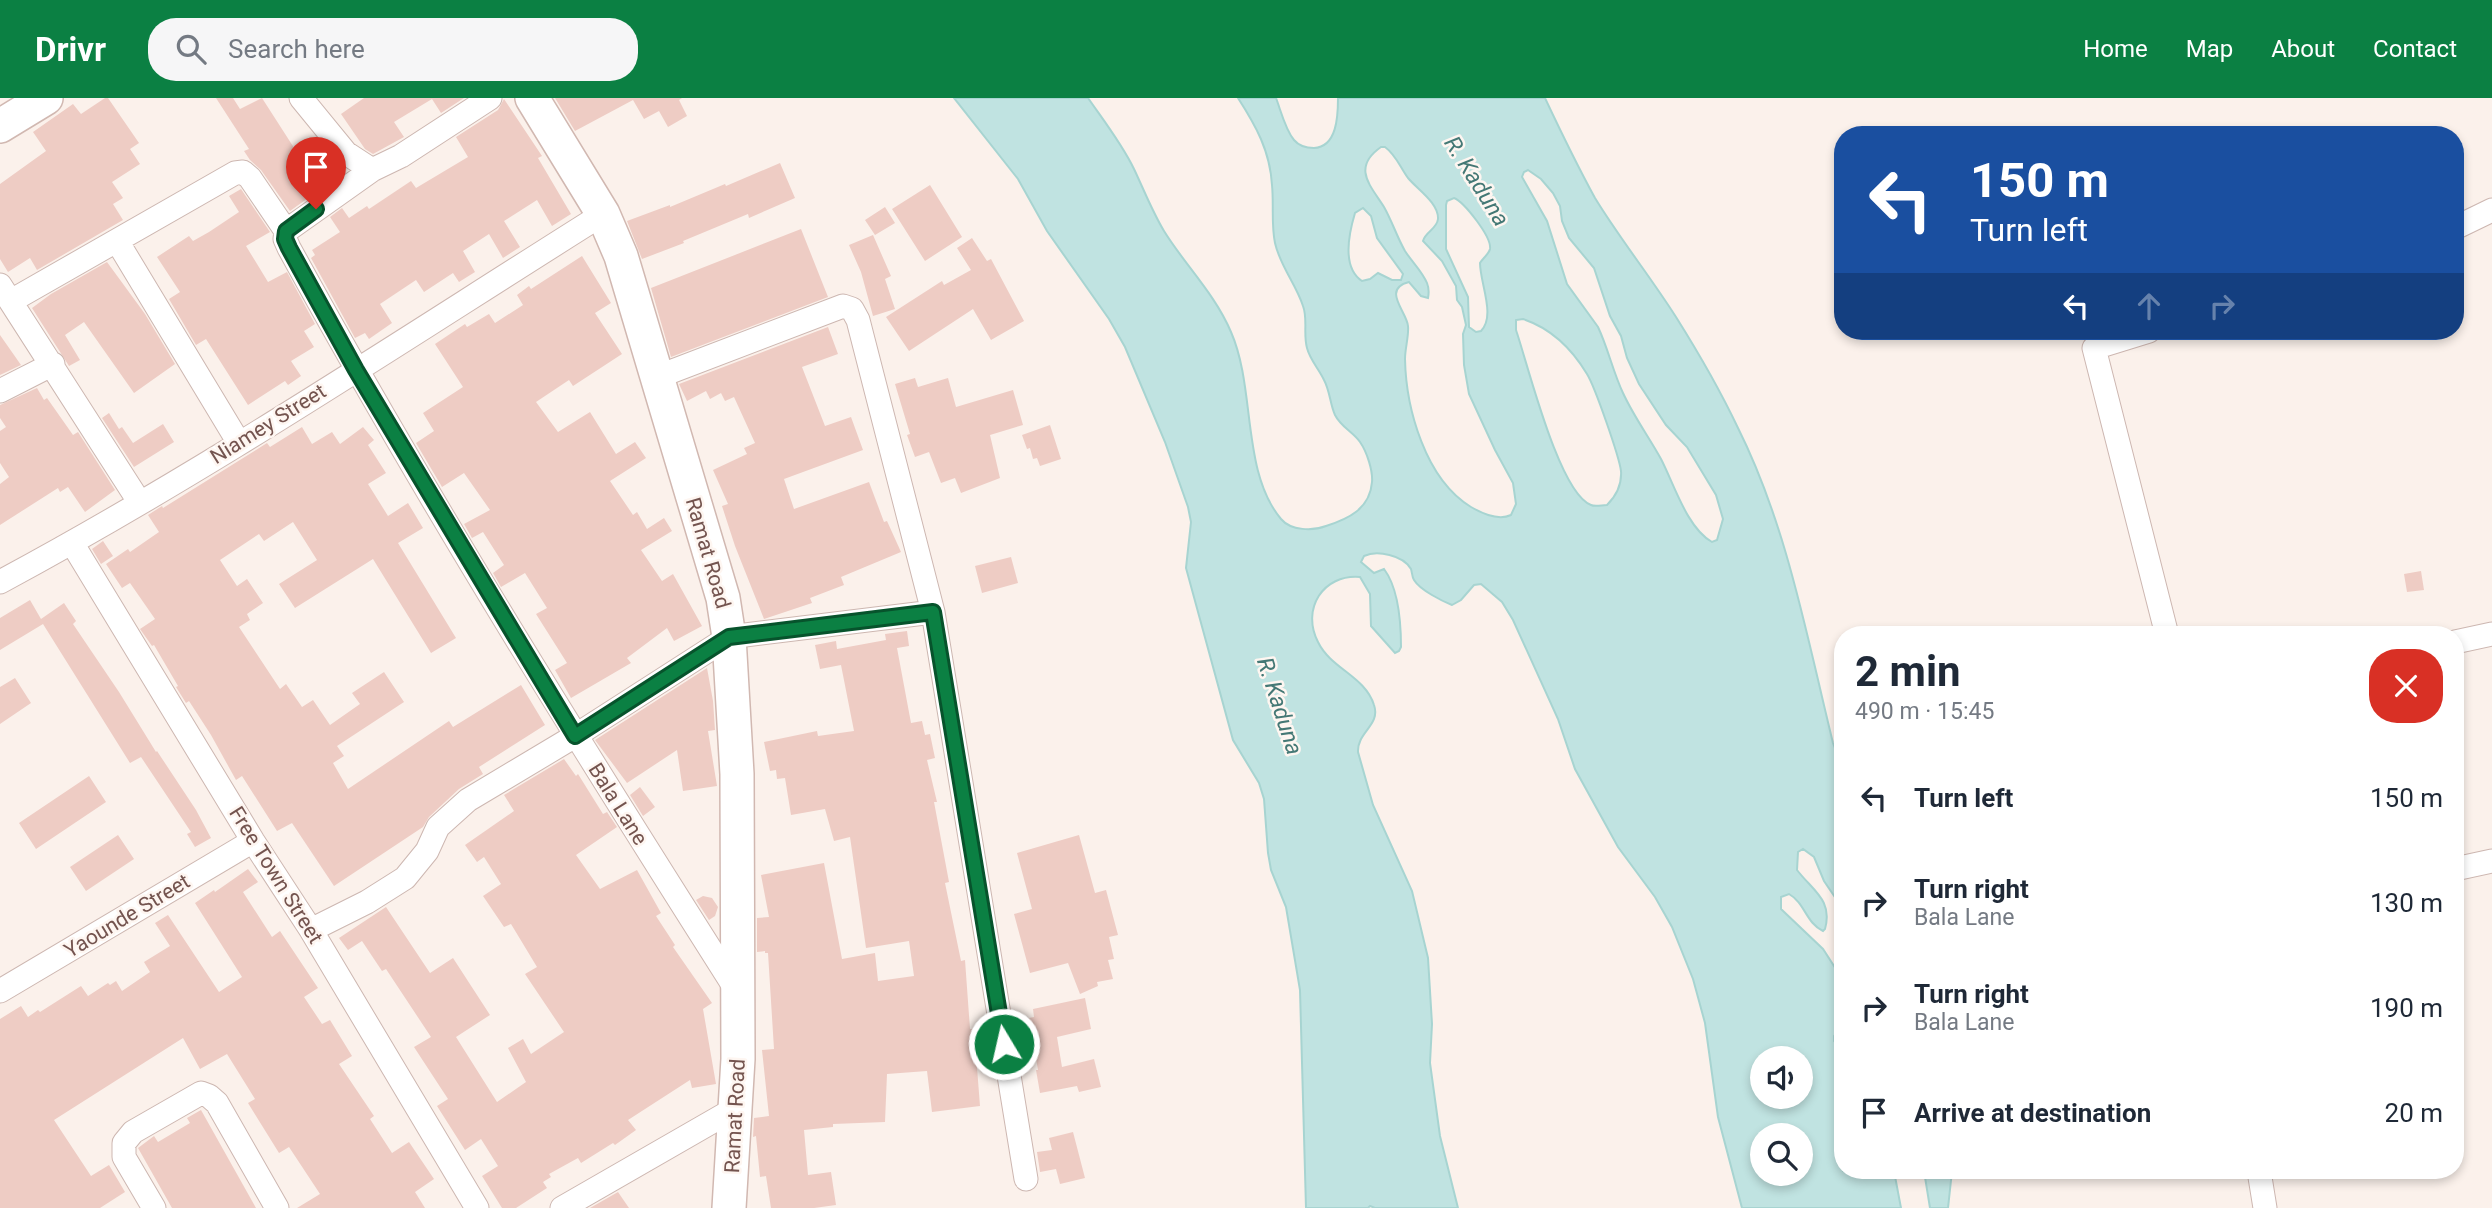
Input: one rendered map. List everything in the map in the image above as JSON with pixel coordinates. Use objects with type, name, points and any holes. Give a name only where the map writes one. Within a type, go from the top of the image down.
[{"type":"street","points":[[0,126],[46,98]]},
{"type":"street","points":[[301,98],[346,153],[372,170]]},
{"type":"street","points":[[286,231],[372,170],[401,156],[490,98]]},
{"type":"street","name":"Ramat Road","points":[[532,98],[603,214],[621,256],[723,598],[729,637],[737,774],[736,1108],[729,1208]]},
{"type":"street","name":"Bala Lane","points":[[117,241],[235,173],[243,172],[250,178],[286,231],[285,239],[289,248],[356,370],[575,736],[738,992]]},
{"type":"street","points":[[2464,224],[2492,211]]},
{"type":"street","name":"Niamey Street","points":[[0,582],[72,543],[239,443],[603,214]]},
{"type":"street","points":[[140,503],[5,293],[117,241],[239,443]]},
{"type":"street","points":[[657,377],[843,306],[852,309],[858,320],[933,612],[1026,1179]]},
{"type":"street","points":[[2120,340],[2094,348],[2165,626]]},
{"type":"street","points":[[0,391],[53,364]]},
{"type":"street","name":"Free Town Street","points":[[72,543],[253,841],[311,930],[477,1208]]},
{"type":"street","points":[[311,930],[367,902],[405,878],[427,851],[438,828],[468,800],[575,736],[729,637],[933,612]]},
{"type":"street","points":[[2464,640],[2492,634]]},
{"type":"street","name":"Yaounde Street","points":[[0,991],[253,841]]},
{"type":"street","points":[[2464,868],[2491,865]]},
{"type":"street","points":[[154,1208],[124,1157],[124,1143],[133,1132],[201,1093],[217,1103],[276,1208]]},
{"type":"street","points":[[562,1208],[736,1108]]},
{"type":"street","points":[[2260,1179],[2265,1208]]},
{"type":"water","name":"R. Kaduna","points":[[954,98],[1088,98],[1129,160],[1164,231],[1217,305],[1231,332],[1244,379],[1254,454],[1268,500],[1285,523],[1296,528],[1315,529],[1342,520],[1356,512],[1367,499],[1372,473],[1360,442],[1335,415],[1326,384],[1308,352],[1303,306],[1275,243],[1271,173],[1265,150],[1238,98],[1276,98],[1294,140],[1303,146],[1314,148],[1322,146],[1332,136],[1338,98],[1545,98],[1595,198],[1676,317],[1716,385],[1755,465],[1783,543],[1834,746],[1834,896],[1824,881],[1814,857],[1803,849],[1798,852],[1797,870],[1824,903],[1827,919],[1825,929],[1823,931],[1817,927],[1799,902],[1789,894],[1781,897],[1781,909],[1823,949],[1834,966],[1834,1179],[1896,1179],[1901,1208],[1742,1208],[1718,1117],[1705,1023],[1693,979],[1672,927],[1655,897],[1618,847],[1575,769],[1558,719],[1513,620],[1502,602],[1481,584],[1474,585],[1461,600],[1452,605],[1421,588],[1413,579],[1411,569],[1402,560],[1389,555],[1369,554],[1364,556],[1361,562],[1374,573],[1384,569],[1393,586],[1400,617],[1399,651],[1395,653],[1371,626],[1370,594],[1360,577],[1335,581],[1326,588],[1314,606],[1313,630],[1324,651],[1356,679],[1370,695],[1374,705],[1374,718],[1361,739],[1358,752],[1373,805],[1412,891],[1428,958],[1432,1024],[1430,1063],[1440,1136],[1458,1208],[1306,1208],[1300,990],[1286,907],[1271,870],[1264,799],[1259,783],[1233,740],[1186,568],[1191,522],[1188,507],[1165,442],[1125,347],[1109,319],[1047,231],[1018,179]],"holes":[[[1381,147],[1389,150],[1408,178],[1435,207],[1437,222],[1423,241],[1442,261],[1456,286],[1457,300],[1462,307],[1466,325],[1463,334],[1464,365],[1469,394],[1513,483],[1516,504],[1511,515],[1506,517],[1486,514],[1455,495],[1441,479],[1421,441],[1406,378],[1407,320],[1396,295],[1401,285],[1409,282],[1421,296],[1428,298],[1429,292],[1427,283],[1405,251],[1387,212],[1366,177],[1367,162]],[[1528,170],[1541,179],[1553,193],[1560,206],[1562,221],[1569,238],[1594,268],[1610,316],[1621,336],[1627,358],[1639,384],[1666,425],[1687,447],[1716,495],[1723,519],[1717,540],[1712,542],[1703,535],[1688,516],[1661,459],[1623,393],[1598,327],[1567,284],[1547,221],[1522,177]],[[1454,198],[1476,220],[1487,237],[1490,249],[1480,263],[1487,317],[1481,331],[1476,332],[1469,327],[1468,297],[1446,249],[1446,205],[1447,201]],[[1363,208],[1371,216],[1377,238],[1403,274],[1401,280],[1392,280],[1378,273],[1362,281],[1351,267],[1348,249],[1355,213]],[[1523,319],[1551,334],[1567,348],[1587,374],[1621,471],[1618,490],[1607,505],[1591,505],[1579,495],[1567,478],[1556,454],[1516,330],[1516,320]]]},
{"type":"water","points":[[1925,1179],[1951,1179],[1948,1208],[1930,1208]]},
{"type":"building","points":[[108,98],[139,143],[130,149],[140,164],[112,182],[123,198],[113,204],[123,220],[37,270],[30,258],[8,272],[0,259],[0,184],[46,151],[33,132],[73,104],[81,114]]},
{"type":"building","points":[[216,98],[233,98],[240,109],[262,98],[307,168],[313,165],[329,183],[290,211],[244,151],[249,149]]},
{"type":"building","points":[[364,98],[464,98],[441,113],[432,99],[394,122],[404,137],[373,154],[365,149],[341,114]]},
{"type":"building","points":[[555,98],[682,98],[679,100],[687,116],[668,127],[659,111],[644,119],[633,100],[575,131]]},
{"type":"building","points":[[504,99],[542,156],[538,158],[571,214],[552,226],[537,200],[504,221],[520,247],[503,258],[489,234],[463,251],[475,272],[459,282],[453,273],[424,292],[416,280],[380,304],[392,323],[369,339],[365,333],[355,338],[311,258],[315,255],[312,250],[340,232],[330,217],[342,208],[349,218],[367,206],[369,209],[411,181],[416,188],[468,157],[456,137],[498,110]]},
{"type":"building","points":[[780,163],[795,198],[749,218],[748,214],[642,259],[627,221],[725,184],[726,186]]},
{"type":"building","points":[[930,185],[962,237],[925,261],[892,209]]},
{"type":"building","points":[[241,189],[270,232],[246,246],[268,282],[287,272],[315,324],[304,331],[314,347],[291,361],[301,376],[288,385],[285,381],[248,405],[206,339],[196,345],[169,299],[180,292],[157,257],[189,236],[193,241],[239,212],[229,196]]},
{"type":"building","points":[[885,207],[895,223],[875,235],[865,220]]},
{"type":"building","points":[[801,229],[828,297],[671,357],[651,288]]},
{"type":"building","points":[[873,235],[891,276],[885,279],[895,309],[873,316],[861,272],[849,245]]},
{"type":"building","points":[[972,238],[987,261],[991,259],[1024,321],[991,340],[973,309],[909,351],[886,317],[942,281],[944,285],[971,270],[957,248]]},
{"type":"building","points":[[582,256],[611,303],[595,313],[622,354],[573,386],[569,380],[536,402],[558,432],[590,412],[616,454],[635,442],[646,458],[610,481],[633,515],[637,512],[647,529],[664,518],[672,531],[641,550],[662,581],[673,574],[702,626],[674,641],[667,628],[627,658],[631,663],[571,698],[555,670],[567,663],[536,614],[547,608],[525,573],[501,587],[493,573],[504,565],[483,532],[472,538],[464,524],[490,510],[464,473],[442,487],[416,443],[434,431],[423,413],[463,387],[435,344],[465,324],[467,327],[489,314],[495,323],[523,305],[517,295]]},
{"type":"building","points":[[107,262],[145,314],[175,364],[134,393],[84,322],[65,335],[80,360],[69,366],[32,308]]},
{"type":"building","points":[[828,327],[838,354],[802,367],[825,426],[851,417],[863,450],[784,479],[794,509],[869,482],[884,522],[887,521],[901,552],[841,577],[844,585],[810,598],[812,603],[764,619],[735,546],[722,506],[728,504],[713,470],[747,454],[744,448],[755,443],[734,397],[725,401],[721,393],[710,399],[706,391],[687,401],[679,384]]},
{"type":"building","points":[[0,335],[21,365],[0,375]]},
{"type":"building","points":[[915,378],[918,387],[948,378],[956,407],[1013,390],[1023,425],[990,435],[1000,478],[961,493],[955,478],[941,483],[929,452],[915,457],[895,384]]},
{"type":"building","points":[[37,388],[73,435],[78,432],[115,490],[85,512],[68,487],[60,492],[58,488],[0,525],[0,484],[9,477],[0,463],[0,431],[6,427],[0,418],[0,405]]},
{"type":"building","points":[[109,413],[119,429],[122,427],[133,443],[163,424],[174,442],[134,467],[102,418]]},
{"type":"building","points":[[1050,425],[1061,459],[1040,466],[1037,458],[1033,459],[1030,448],[1027,449],[1022,435]]},
{"type":"building","points":[[302,427],[312,444],[332,432],[340,444],[363,427],[374,440],[368,445],[386,473],[368,484],[388,516],[408,503],[423,528],[398,543],[456,638],[431,653],[373,559],[295,608],[279,584],[317,560],[293,522],[264,541],[259,534],[220,560],[237,586],[247,579],[263,603],[247,614],[250,620],[239,627],[280,689],[286,684],[302,707],[313,700],[330,725],[360,704],[352,693],[384,672],[404,702],[337,746],[344,756],[333,763],[348,789],[449,721],[453,727],[521,685],[545,725],[479,767],[483,774],[459,789],[429,817],[423,827],[334,886],[292,823],[277,831],[242,776],[236,780],[211,735],[189,701],[186,703],[176,687],[178,686],[154,645],[152,646],[140,629],[155,619],[130,583],[122,588],[106,564],[128,549],[130,552],[159,532],[148,515],[267,443],[270,447]]},
{"type":"building","points":[[103,541],[113,556],[101,564],[92,549]]},
{"type":"building","points":[[1011,557],[1018,583],[982,593],[975,566]]},
{"type":"building","points":[[2421,571],[2424,590],[2407,592],[2404,574]]},
{"type":"building","points":[[30,600],[41,619],[64,603],[76,621],[73,624],[196,810],[211,838],[195,847],[187,834],[191,832],[141,757],[130,763],[43,624],[0,650],[0,618]]},
{"type":"building","points":[[907,631],[909,646],[897,648],[911,723],[922,721],[925,735],[930,734],[935,758],[927,760],[937,802],[934,802],[949,882],[945,883],[961,961],[965,960],[980,1106],[932,1112],[927,1071],[887,1074],[885,1122],[833,1124],[833,1127],[804,1130],[808,1175],[831,1172],[836,1205],[771,1208],[766,1176],[760,1177],[756,1136],[753,1137],[754,1118],[769,1116],[762,1050],[774,1049],[768,953],[757,952],[757,918],[769,917],[761,875],[824,863],[842,959],[875,953],[878,981],[914,976],[909,941],[866,948],[850,837],[834,841],[825,809],[791,815],[785,778],[777,779],[776,770],[770,771],[764,742],[817,731],[818,736],[854,731],[841,665],[820,669],[815,645],[836,641],[837,649],[886,640],[885,634]]},
{"type":"building","points":[[707,668],[715,730],[708,731],[717,786],[683,791],[677,750],[627,783],[595,740]]},
{"type":"building","points":[[15,678],[31,703],[0,724],[0,687]]},
{"type":"building","points":[[564,759],[576,776],[578,774],[603,814],[607,812],[617,827],[576,855],[600,889],[637,870],[661,913],[656,916],[675,945],[673,947],[712,1003],[703,1009],[716,1084],[692,1088],[690,1080],[628,1120],[636,1130],[615,1145],[613,1143],[581,1163],[578,1158],[549,1174],[551,1177],[543,1182],[547,1188],[516,1208],[502,1208],[482,1176],[498,1166],[481,1139],[465,1150],[437,1106],[448,1099],[414,1047],[431,1037],[386,969],[382,971],[362,941],[348,950],[339,938],[386,907],[430,973],[453,958],[490,1015],[456,1037],[497,1102],[526,1082],[508,1048],[523,1039],[531,1054],[564,1032],[525,974],[537,967],[511,924],[504,927],[483,896],[501,884],[484,857],[477,862],[465,845],[514,811],[504,795]]},
{"type":"building","points":[[89,776],[106,802],[36,849],[19,823]]},
{"type":"building","points":[[640,787],[655,807],[643,816],[630,795]]},
{"type":"building","points":[[118,835],[134,859],[86,891],[70,867]]},
{"type":"building","points":[[1079,835],[1095,893],[1106,890],[1118,935],[1109,937],[1114,959],[1108,960],[1113,979],[1097,982],[1098,986],[1080,994],[1068,963],[1030,973],[1014,914],[1032,909],[1017,853]]},
{"type":"building","points":[[248,869],[258,882],[243,892],[272,937],[280,931],[318,988],[304,997],[322,1024],[330,1020],[352,1056],[339,1064],[374,1116],[370,1119],[392,1153],[409,1142],[434,1179],[415,1192],[425,1208],[297,1208],[320,1194],[289,1147],[279,1153],[248,1103],[255,1099],[227,1054],[200,1069],[183,1038],[54,1120],[91,1176],[109,1165],[125,1192],[100,1208],[0,1208],[0,1019],[21,1006],[28,1017],[81,986],[88,996],[116,981],[122,991],[150,972],[144,962],[170,946],[155,923],[168,915],[219,992],[242,977],[195,903]]},
{"type":"building","points":[[703,896],[712,898],[718,907],[715,916],[709,920],[696,900]]},
{"type":"building","points":[[1085,998],[1091,1029],[1057,1037],[1062,1067],[1094,1059],[1101,1087],[1079,1092],[1077,1086],[1040,1093],[1029,1018],[1034,1017],[1033,1009]]},
{"type":"building","points":[[201,1110],[256,1208],[172,1208],[138,1148],[154,1136],[158,1142],[190,1123],[187,1118]]},
{"type":"building","points":[[1073,1132],[1085,1178],[1060,1184],[1056,1169],[1040,1172],[1037,1152],[1052,1150],[1049,1138]]},
{"type":"building","points":[[618,1192],[629,1208],[590,1208]]},
{"type":"route","points":[[316,209],[286,231],[285,239],[289,248],[356,370],[575,736],[729,637],[933,612],[1004,1044]]}]
